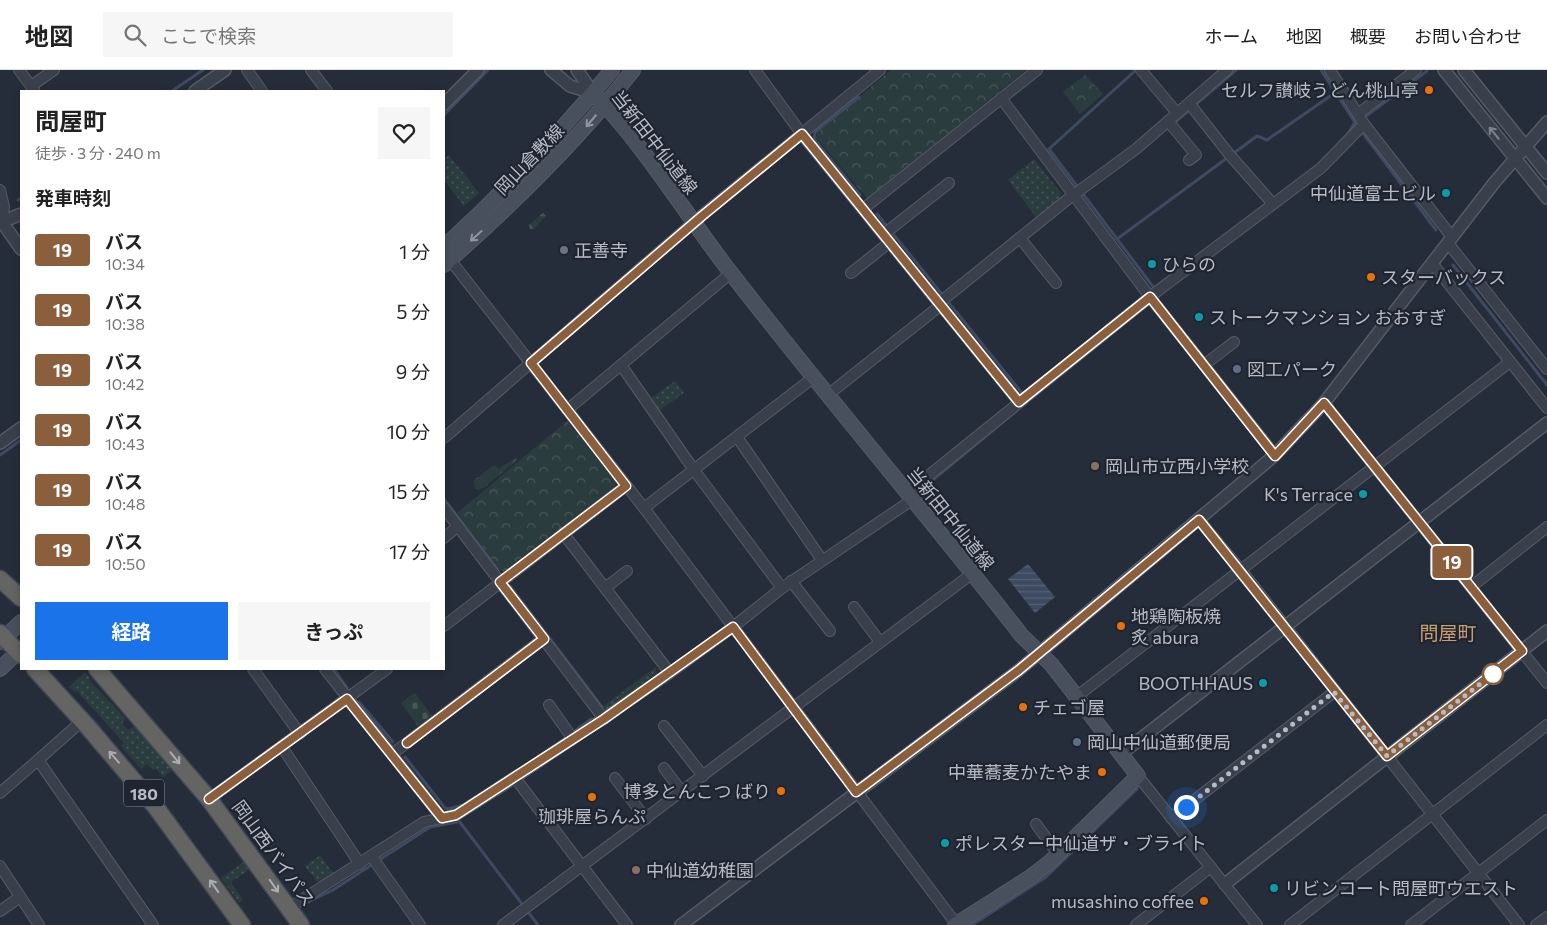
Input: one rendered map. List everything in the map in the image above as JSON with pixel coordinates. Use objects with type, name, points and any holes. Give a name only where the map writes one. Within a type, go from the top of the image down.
[{"type":"highway","points":[[0,579],[20,597]]},
{"type":"highway","points":[[2,637],[20,652]]},
{"type":"highway","name":"180","points":[[36,670],[155,806],[242,925]]},
{"type":"highway","name":"岡山西バイパス","points":[[98,670],[209,799],[301,925]]},
{"type":"main road","name":"岡山倉敷線","points":[[446,256],[531,164],[612,70]]},
{"type":"main road","name":"岡山倉敷線","points":[[446,256],[531,187],[605,105],[633,70]]},
{"type":"main road","name":"当新田中仙道線","points":[[593,93],[605,105],[731,273],[1022,636],[1051,664],[1138,776]]},
{"type":"main road","points":[[2,637],[20,623]]},
{"type":"main road","points":[[0,669],[20,652]]},
{"type":"main road","points":[[956,925],[1029,878],[1058,854],[1138,776]]},
{"type":"street","points":[[20,70],[33,89],[54,70]]},
{"type":"street","points":[[197,90],[225,70]]},
{"type":"street","points":[[247,70],[261,90]]},
{"type":"street","points":[[311,70],[325,90]]},
{"type":"street","points":[[445,103],[478,70]]},
{"type":"street","points":[[550,70],[570,86],[593,93]]},
{"type":"street","points":[[577,70],[593,93]]},
{"type":"street","points":[[445,437],[869,75],[880,70]]},
{"type":"street","points":[[863,208],[1037,70]]},
{"type":"street","points":[[1141,70],[1177,113]]},
{"type":"street","points":[[829,394],[1078,191],[1170,123],[1177,113],[1191,106],[1227,70]]},
{"type":"street","points":[[1330,70],[1360,122],[1547,369]]},
{"type":"street","points":[[289,908],[360,864],[374,860],[424,822],[450,816],[515,778],[571,736],[604,719],[733,627],[791,581],[909,496],[1019,402],[1150,297],[1271,202],[1321,168],[1340,150],[1360,122],[1416,70]]},
{"type":"street","points":[[1444,70],[1547,198]]},
{"type":"street","points":[[1464,70],[1547,173]]},
{"type":"street","points":[[757,71],[802,134],[863,208],[888,234],[1019,402]]},
{"type":"street","points":[[1000,98],[1078,191],[1150,297],[1275,456]]},
{"type":"street","points":[[1191,106],[1230,156],[1271,202]]},
{"type":"street","points":[[680,925],[1039,652],[1275,456],[1324,403],[1450,240],[1547,122]]},
{"type":"street","points":[[1170,123],[1196,155],[1189,160]]},
{"type":"street","points":[[851,272],[888,234],[949,184]]},
{"type":"street","points":[[0,190],[4,207],[1,220],[20,248]]},
{"type":"street","points":[[1,220],[20,214]]},
{"type":"street","points":[[1020,238],[1056,284]]},
{"type":"street","points":[[446,256],[644,508],[956,925]]},
{"type":"street","points":[[1432,263],[1547,408]]},
{"type":"street","points":[[567,410],[731,273]]},
{"type":"street","points":[[1204,365],[1234,342]]},
{"type":"street","points":[[1076,696],[1510,362]]},
{"type":"street","points":[[621,365],[694,470],[782,588]]},
{"type":"street","points":[[644,508],[814,377]]},
{"type":"street","points":[[1324,403],[1547,683]]},
{"type":"street","points":[[1121,754],[1547,423]]},
{"type":"street","points":[[0,443],[20,429]]},
{"type":"street","points":[[737,437],[822,560]]},
{"type":"street","points":[[445,625],[626,486]]},
{"type":"street","points":[[445,509],[604,719]]},
{"type":"street","points":[[1199,520],[1241,570],[1334,692],[1387,756],[1519,925]]},
{"type":"street","points":[[445,537],[458,526]]},
{"type":"street","points":[[1471,587],[1547,527]]},
{"type":"street","points":[[563,534],[670,673]]},
{"type":"street","points":[[604,588],[627,571]]},
{"type":"street","points":[[504,925],[973,573]]},
{"type":"street","points":[[791,581],[830,631]]},
{"type":"street","points":[[854,607],[880,642]]},
{"type":"street","points":[[1224,884],[1547,632]]},
{"type":"street","points":[[392,754],[544,639]]},
{"type":"street","points":[[254,670],[300,734]]},
{"type":"street","points":[[326,670],[392,754],[450,816]]},
{"type":"street","points":[[209,799],[386,670]]},
{"type":"street","points":[[1171,818],[1334,692]]},
{"type":"street","points":[[549,704],[571,736]]},
{"type":"street","points":[[0,793],[82,721]]},
{"type":"street","points":[[1290,925],[1547,725]]},
{"type":"street","points":[[664,726],[703,776]]},
{"type":"street","points":[[282,747],[360,864]]},
{"type":"street","points":[[38,760],[153,925]]},
{"type":"street","points":[[664,768],[682,792]]},
{"type":"street","points":[[1138,776],[1257,925]]},
{"type":"street","points":[[515,778],[627,925]]},
{"type":"street","points":[[616,778],[646,819]]},
{"type":"street","points":[[1412,925],[1547,820]]},
{"type":"street","points":[[1036,824],[1058,854]]},
{"type":"street","points":[[374,860],[420,925]]},
{"type":"street","points":[[0,866],[39,925]]},
{"type":"street","points":[[1136,925],[1211,866]]},
{"type":"street","points":[[0,911],[20,897]]},
{"type":"street","points":[[1536,925],[1547,917]]},
{"type":"green space","points":[[891,70],[1026,70],[867,198],[816,138],[817,133]]},
{"type":"green space","points":[[1085,75],[1103,94],[1080,114],[1063,92]]},
{"type":"green space","points":[[449,155],[479,193],[464,206],[445,181],[445,158]]},
{"type":"green space","points":[[1034,159],[1061,193],[1059,200],[1036,217],[1008,180]]},
{"type":"green space","points":[[543,213],[546,216],[534,229],[530,229],[529,225]]},
{"type":"green space","points":[[675,381],[684,393],[657,412],[648,400]]},
{"type":"green space","points":[[567,421],[616,481],[615,488],[504,572],[500,570],[457,513]]},
{"type":"green space","points":[[516,458],[518,459],[485,487],[479,490],[475,489],[474,480],[494,465],[499,468]]},
{"type":"green space","points":[[656,667],[657,673],[609,709],[605,709],[603,706]]},
{"type":"green space","points":[[85,672],[90,678],[89,680],[126,719],[122,723],[128,730],[133,727],[138,728],[174,769],[163,777],[156,769],[153,770],[147,764],[141,769],[121,746],[124,743],[77,691],[75,692],[69,687]]},
{"type":"green space","points":[[415,693],[433,717],[419,728],[401,703]]},
{"type":"green space","points":[[320,855],[333,873],[318,883],[305,866]]},
{"type":"green space","points":[[244,862],[249,870],[231,882],[243,900],[239,903],[221,878]]},
{"type":"water","points":[[1028,564],[1055,597],[1035,613],[1008,579]]},
{"type":"waterway","points":[[173,90],[203,70]]},
{"type":"waterway","points":[[445,114],[488,70]]},
{"type":"waterway","points":[[1136,70],[1049,149],[1154,288],[1167,278]]},
{"type":"waterway","points":[[1174,123],[1236,70]]},
{"type":"waterway","points":[[1321,70],[1356,124],[1436,230]]},
{"type":"waterway","points":[[1362,119],[1427,71]]},
{"type":"waterway","points":[[1117,239],[1257,136],[1267,140],[1336,92]]},
{"type":"waterway","points":[[859,97],[815,132],[814,139],[860,195]]},
{"type":"waterway","points":[[1346,137],[1355,122]]},
{"type":"waterway","points":[[877,214],[1022,393]]},
{"type":"waterway","points":[[1453,265],[1547,385]]},
{"type":"waterway","points":[[925,491],[928,484],[1027,402]]},
{"type":"waterway","points":[[0,455],[20,441]]},
{"type":"waterway","points":[[445,500],[498,570]]},
{"type":"waterway","points":[[510,586],[602,707]]},
{"type":"waterway","points":[[335,670],[347,688]]},
{"type":"waterway","points":[[359,702],[393,742]]},
{"type":"waterway","points":[[572,733],[591,719]]},
{"type":"waterway","points":[[405,757],[445,808],[459,821],[538,925]]},
{"type":"waterway","points":[[448,809],[463,805],[517,770]]},
{"type":"waterway","points":[[972,925],[1046,877],[1137,789]]},
{"type":"waterway","points":[[308,902],[333,890],[430,827],[457,822]]},
{"type":"bus line","name":"19","points":[[209,799],[347,699],[442,818],[456,815],[604,719],[733,627],[856,792],[1019,670],[1199,520],[1241,570],[1334,692],[1387,756],[1522,651],[1324,403],[1275,456],[1150,297],[1019,402],[802,134],[702,216],[531,363],[626,486],[500,582],[544,639],[407,743]]},
{"type":"place","name":"セルフ讃岐うどん桃山亭","points":[[1429,90]]},
{"type":"place","name":"中仙道富士ビル","points":[[1446,193]]},
{"type":"place","name":"正善寺","points":[[564,250]]},
{"type":"place","name":"ひらの","points":[[1152,264]]},
{"type":"place","name":"スターバックス","points":[[1371,277]]},
{"type":"place","name":"ストークマンション おおすぎ","points":[[1199,317]]},
{"type":"place","name":"図工パーク","points":[[1237,369]]},
{"type":"place","name":"岡山市立西小学校","points":[[1095,466]]},
{"type":"place","name":"K's Terrace","points":[[1363,494]]},
{"type":"place","name":"地鶏陶板焼 炙 abura","points":[[1121,626]]},
{"type":"place","name":"BOOTHHAUS","points":[[1263,683]]},
{"type":"place","name":"チェゴ屋","points":[[1023,707]]},
{"type":"place","name":"岡山中仙道郵便局","points":[[1077,742]]},
{"type":"place","name":"中華蕎麦かたやま","points":[[1102,772]]},
{"type":"place","name":"博多とんこつ ばり","points":[[781,791]]},
{"type":"place","name":"珈琲屋らんぷ","points":[[592,797]]},
{"type":"place","name":"ポレスター中仙道ザ・ブライト","points":[[945,843]]},
{"type":"place","name":"中仙道幼稚園","points":[[636,870]]},
{"type":"place","name":"リビンコート問屋町ウエスト","points":[[1274,888]]},
{"type":"place","name":"musashino coffee","points":[[1204,901]]},
{"type":"district","name":"問屋町","points":[[1448,632]]},
{"type":"route","points":[[1186,807],[1334,692],[1387,756],[1493,674]]}]
